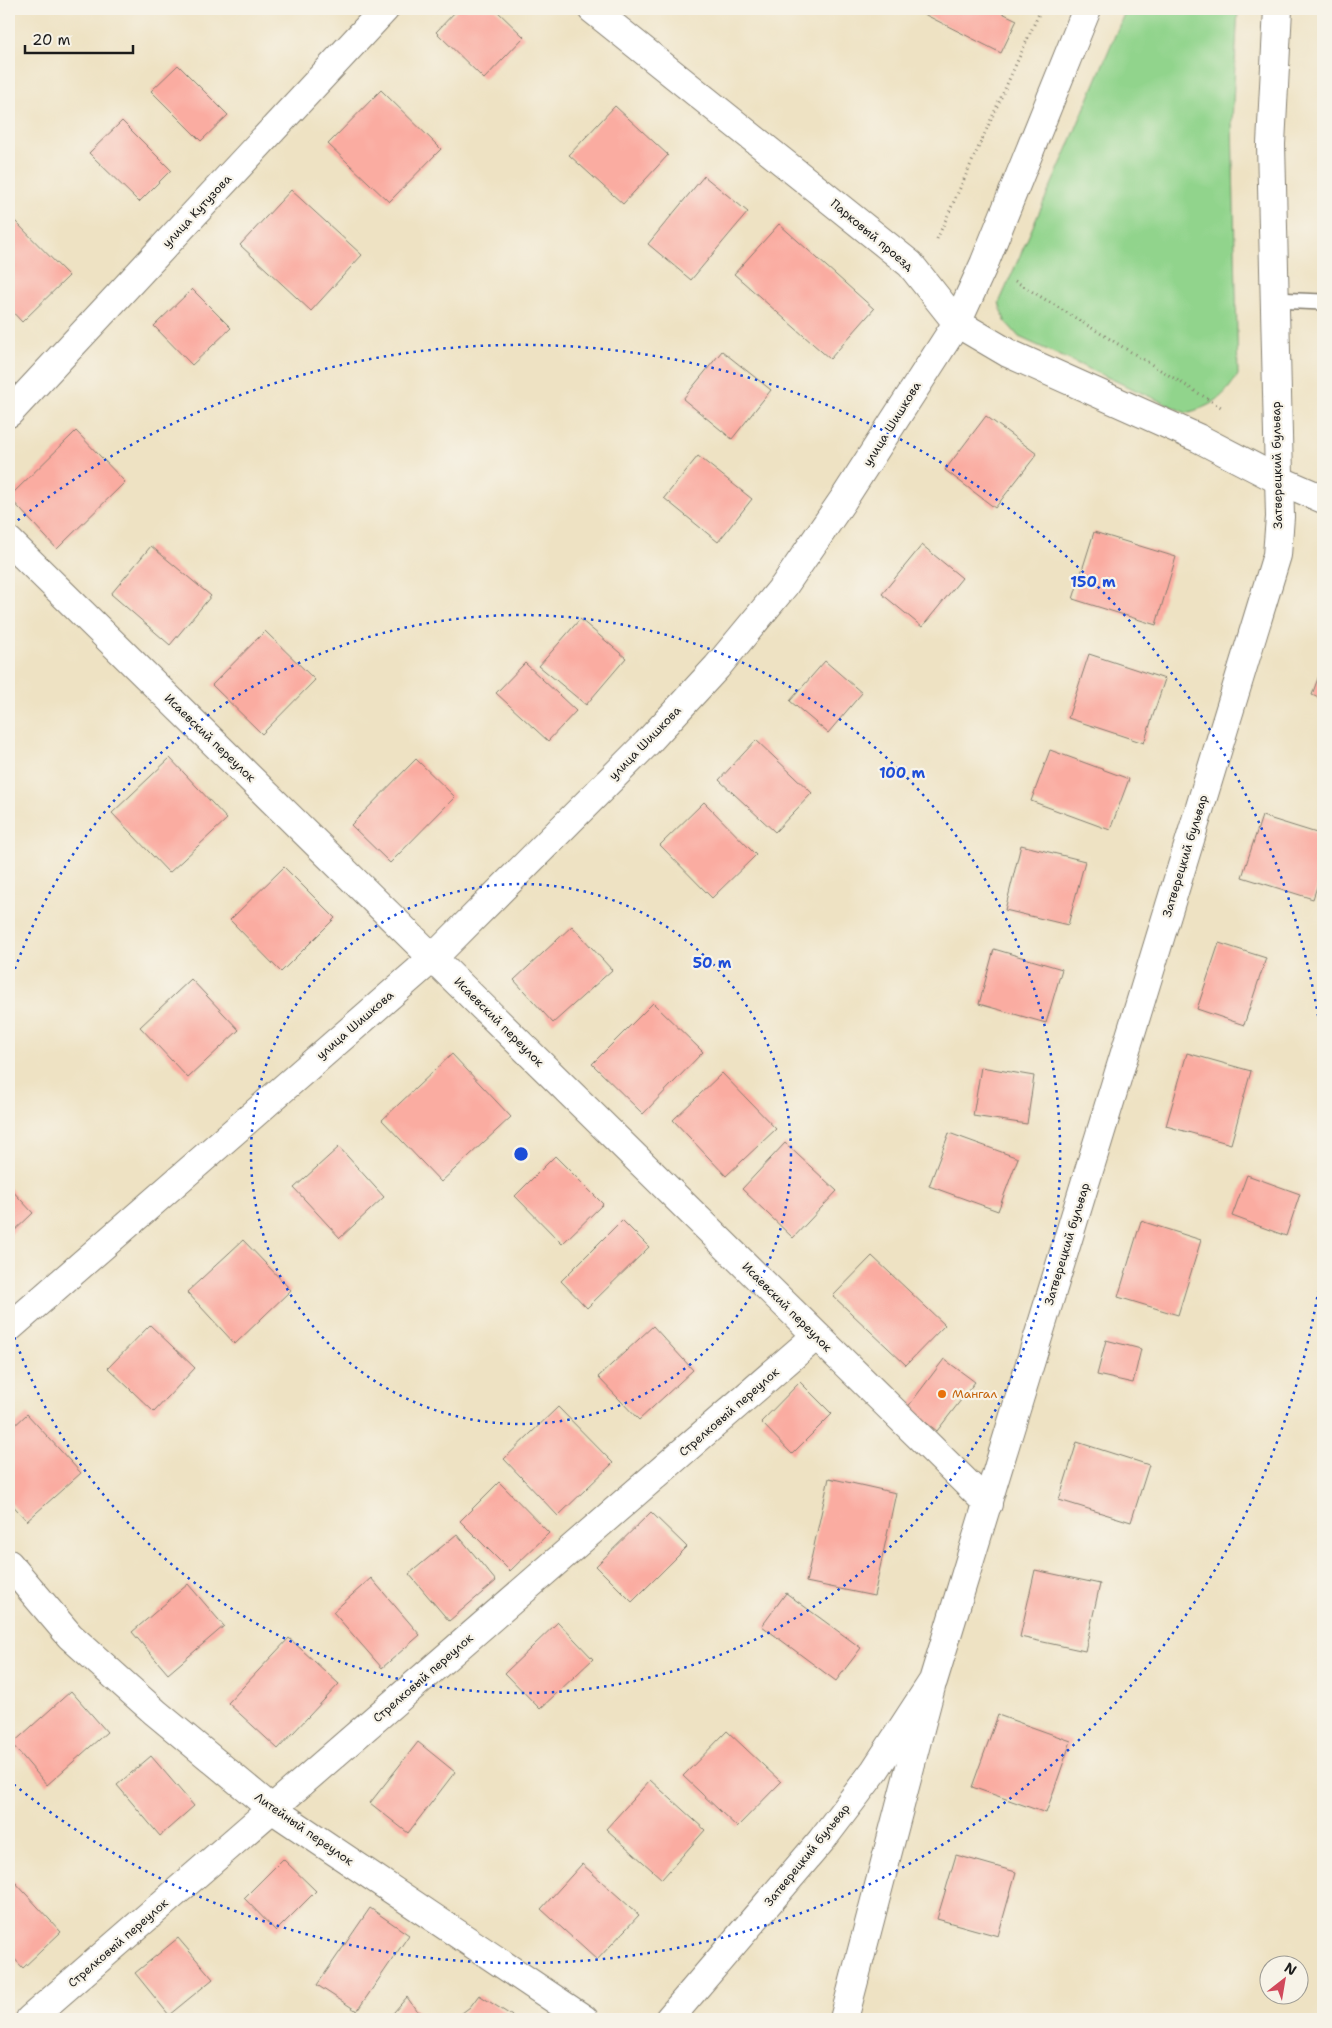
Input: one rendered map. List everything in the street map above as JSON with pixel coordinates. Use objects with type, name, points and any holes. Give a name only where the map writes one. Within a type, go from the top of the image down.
[{"type":"street","name":"улица Кутузова","points":[[9,413],[385,9]]},
{"type":"street","name":"Парковый проезд","points":[[592,9],[910,264],[957,322],[1008,353],[1198,438],[1277,479],[1323,499]]},
{"type":"street","name":"улица Шишкова","points":[[9,1328],[434,957],[647,743],[751,627],[815,543],[957,322],[984,264],[1087,9]]},
{"type":"street","name":"Затверецкий бульвар","points":[[844,2019],[933,1681],[1277,555],[1280,517],[1277,479],[1271,144],[1278,9]]},
{"type":"street","name":"Исаевский переулок","points":[[9,541],[988,1504]]},
{"type":"street","name":"Стрелковый переулок","points":[[30,2019],[816,1336]]},
{"type":"street","name":"Литейный переулок","points":[[9,1564],[70,1636],[155,1712],[272,1809],[584,2019]]},
{"type":"street","name":"Затверецкий бульвар","points":[[669,2019],[821,1841],[875,1770],[933,1681]]},
{"type":"lane","points":[[1273,300],[1322,302]]},
{"type":"path","points":[[937,239],[1041,9]]},
{"type":"path","points":[[1323,125],[1323,362]]},
{"type":"path","points":[[1015,281],[1221,407]]},
{"type":"green space","points":[[1126,9],[1238,9],[1232,121],[1238,375],[1227,390],[1216,400],[1186,413],[1019,337],[1005,321],[999,303],[1069,145]]},
{"type":"building","points":[[458,9],[495,9],[524,37],[484,79],[436,32]]},
{"type":"building","points":[[914,9],[994,9],[1017,20],[1001,53]]},
{"type":"building","points":[[178,65],[228,115],[201,141],[151,91]]},
{"type":"building","points":[[381,90],[441,149],[389,202],[328,144]]},
{"type":"building","points":[[615,106],[668,155],[623,204],[569,155]]},
{"type":"building","points":[[122,121],[171,170],[139,202],[89,153]]},
{"type":"building","points":[[704,176],[748,212],[691,280],[648,244]]},
{"type":"building","points":[[291,190],[362,255],[311,311],[240,245]]},
{"type":"building","points":[[11,217],[69,276],[22,322],[9,308],[9,219]]},
{"type":"building","points":[[779,224],[874,309],[830,359],[734,274]]},
{"type":"building","points":[[192,289],[231,328],[192,365],[154,326]]},
{"type":"building","points":[[722,351],[771,390],[732,439],[683,399]]},
{"type":"building","points":[[986,416],[1037,454],[995,508],[945,470]]},
{"type":"building","points":[[76,431],[125,482],[57,549],[9,497]]},
{"type":"building","points":[[698,456],[752,499],[718,542],[664,498]]},
{"type":"building","points":[[1094,532],[1176,557],[1156,625],[1073,599]]},
{"type":"building","points":[[922,545],[962,578],[922,627],[882,594]]},
{"type":"building","points":[[151,546],[211,596],[170,645],[111,594]]},
{"type":"building","points":[[580,619],[626,658],[586,705],[539,666]]},
{"type":"building","points":[[265,631],[315,680],[262,734],[212,685]]},
{"type":"building","points":[[1089,654],[1165,679],[1144,743],[1068,718]]},
{"type":"building","points":[[825,661],[862,693],[828,733],[790,701]]},
{"type":"building","points":[[525,663],[576,711],[548,741],[496,693]]},
{"type":"building","points":[[1323,664],[1323,700],[1312,695]]},
{"type":"building","points":[[756,740],[812,793],[775,832],[719,780]]},
{"type":"building","points":[[1050,750],[1129,779],[1110,830],[1031,801]]},
{"type":"building","points":[[170,758],[227,819],[169,873],[112,813]]},
{"type":"building","points":[[416,759],[455,797],[390,863],[351,825]]},
{"type":"building","points":[[704,802],[756,855],[712,898],[660,845]]},
{"type":"building","points":[[1262,816],[1323,835],[1323,868],[1313,899],[1242,877]]},
{"type":"building","points":[[1021,845],[1085,861],[1068,925],[1005,910]]},
{"type":"building","points":[[284,867],[335,918],[281,972],[230,920]]},
{"type":"building","points":[[572,926],[612,970],[553,1023],[514,980]]},
{"type":"building","points":[[1219,943],[1266,958],[1244,1025],[1197,1009]]},
{"type":"building","points":[[994,949],[1062,969],[1046,1023],[979,1004]]},
{"type":"building","points":[[191,979],[239,1030],[188,1078],[140,1027]]},
{"type":"building","points":[[653,1003],[703,1052],[643,1114],[592,1064]]},
{"type":"building","points":[[1187,1053],[1251,1071],[1231,1144],[1166,1126]]},
{"type":"building","points":[[452,1054],[511,1117],[441,1182],[382,1120]]},
{"type":"building","points":[[981,1067],[1034,1076],[1027,1124],[973,1116]]},
{"type":"building","points":[[722,1073],[776,1129],[726,1176],[673,1120]]},
{"type":"building","points":[[949,1133],[1018,1158],[998,1211],[929,1186]]},
{"type":"building","points":[[785,1143],[837,1191],[793,1238],[742,1189]]},
{"type":"building","points":[[339,1147],[384,1197],[340,1238],[294,1188]]},
{"type":"building","points":[[555,1156],[603,1204],[562,1244],[515,1196]]},
{"type":"building","points":[[1247,1175],[1300,1194],[1286,1236],[1232,1216]]},
{"type":"building","points":[[9,1187],[33,1213],[9,1236]]},
{"type":"building","points":[[622,1220],[649,1247],[587,1308],[561,1281]]},
{"type":"building","points":[[1141,1221],[1201,1240],[1178,1315],[1118,1297]]},
{"type":"building","points":[[243,1240],[291,1290],[235,1344],[187,1292]]},
{"type":"building","points":[[872,1256],[945,1325],[906,1365],[833,1296]]},
{"type":"building","points":[[150,1325],[195,1368],[154,1412],[108,1368]]},
{"type":"building","points":[[653,1326],[693,1370],[639,1420],[598,1377]]},
{"type":"building","points":[[1106,1340],[1141,1349],[1133,1383],[1097,1375]]},
{"type":"building","points":[[944,1359],[975,1382],[937,1431],[907,1408]]},
{"type":"building","points":[[800,1382],[832,1414],[792,1454],[761,1422]]},
{"type":"building","points":[[558,1407],[613,1463],[558,1516],[504,1459]]},
{"type":"building","points":[[27,1414],[81,1473],[27,1521],[9,1501],[9,1431]]},
{"type":"building","points":[[1077,1442],[1149,1465],[1131,1522],[1059,1500]]},
{"type":"building","points":[[829,1478],[896,1493],[874,1596],[806,1582]]},
{"type":"building","points":[[499,1482],[549,1533],[510,1571],[460,1521]]},
{"type":"building","points":[[651,1512],[687,1547],[632,1602],[596,1566]]},
{"type":"building","points":[[457,1534],[496,1581],[449,1621],[409,1574]]},
{"type":"building","points":[[1035,1570],[1100,1584],[1085,1651],[1020,1637]]},
{"type":"building","points":[[371,1578],[420,1635],[382,1668],[333,1612]]},
{"type":"building","points":[[188,1584],[224,1626],[168,1674],[132,1632]]},
{"type":"building","points":[[786,1593],[861,1648],[836,1681],[762,1626]]},
{"type":"building","points":[[558,1622],[593,1659],[540,1709],[505,1673]]},
{"type":"building","points":[[289,1638],[339,1684],[278,1749],[228,1703]]},
{"type":"building","points":[[71,1691],[107,1732],[47,1785],[12,1744]]},
{"type":"building","points":[[998,1715],[1071,1741],[1046,1813],[972,1787]]},
{"type":"building","points":[[727,1731],[781,1782],[737,1827],[683,1776]]},
{"type":"building","points":[[418,1742],[455,1772],[408,1833],[370,1803]]},
{"type":"building","points":[[151,1756],[194,1806],[160,1836],[117,1785]]},
{"type":"building","points":[[650,1780],[705,1830],[662,1879],[606,1829]]},
{"type":"building","points":[[956,1855],[1016,1872],[998,1936],[937,1919]]},
{"type":"building","points":[[283,1859],[316,1891],[276,1931],[244,1898]]},
{"type":"building","points":[[582,1864],[639,1915],[597,1960],[541,1909]]},
{"type":"building","points":[[14,1881],[61,1932],[23,1968],[9,1953],[9,1886]]},
{"type":"building","points":[[370,1908],[409,1935],[357,2011],[317,1985]]},
{"type":"building","points":[[178,1938],[213,1979],[169,2015],[135,1973]]},
{"type":"building","points":[[479,1995],[517,2019],[449,2019],[458,2016],[470,2007]]},
{"type":"building","points":[[407,1997],[416,2010],[434,2019],[388,2019]]},
{"type":"place","name":"Мангал","points":[[942,1394]]}]
